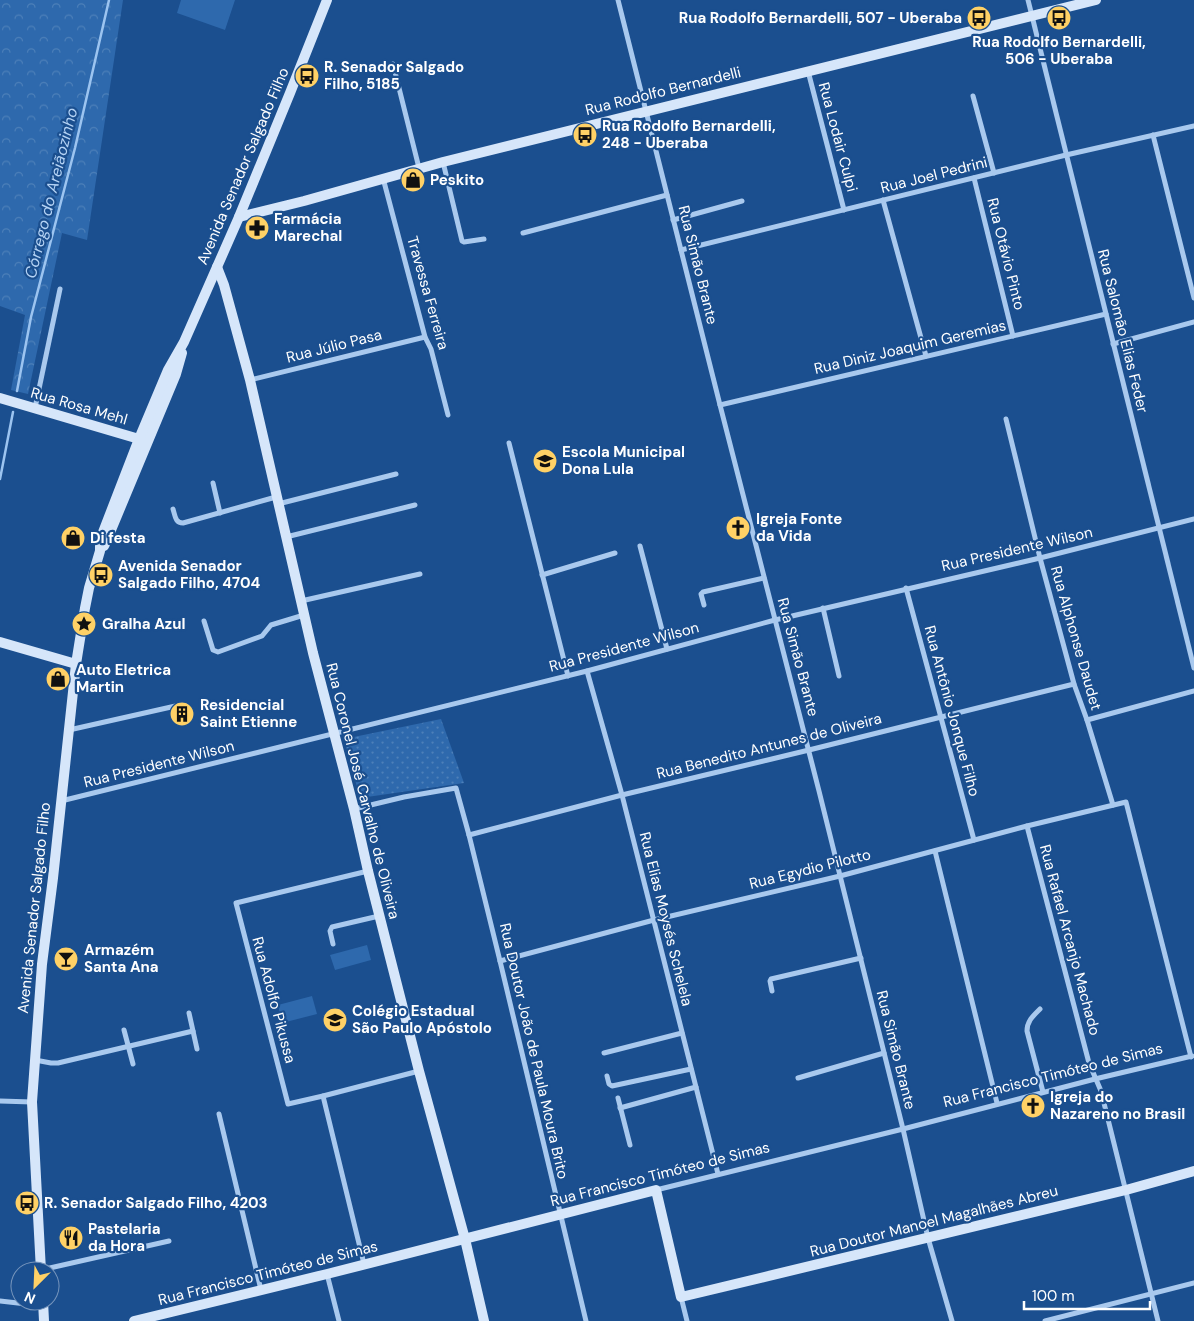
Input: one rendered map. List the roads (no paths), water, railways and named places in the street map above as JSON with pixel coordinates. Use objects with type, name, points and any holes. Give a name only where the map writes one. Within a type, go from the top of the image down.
[{"type":"street","name":"Avenida Senador Salgado Filho","points":[[40,1261],[32,1102],[34,1060],[42,964],[76,664],[89,588],[100,551],[100,540],[105,525],[143,443],[168,370],[184,342],[239,217],[327,0]]},
{"type":"street","name":"Rua Simão Brante","points":[[618,0],[809,750],[903,1129],[928,1238],[952,1321]]},
{"type":"street","name":"Rua Salomão Elias Feder","points":[[1028,0],[1194,668]]},
{"type":"street","name":"Rua Rodolfo Bernardelli","points":[[239,217],[304,201],[442,162],[1096,0]]},
{"type":"street","points":[[393,64],[419,168]]},
{"type":"street","name":"Rua Lodair Culpi","points":[[808,71],[844,210]]},
{"type":"street","points":[[974,96],[994,173]]},
{"type":"street","name":"Rua Joel Pedrini","points":[[681,250],[1066,155],[1194,126]]},
{"type":"street","points":[[1153,135],[1194,298]]},
{"type":"street","points":[[442,162],[462,241],[484,239]]},
{"type":"street","name":"Travessa Ferreira","points":[[383,178],[424,337],[431,349],[448,415]]},
{"type":"street","name":"Rua Otávio Pinto","points":[[974,178],[1013,336]]},
{"type":"street","points":[[522,233],[667,195]]},
{"type":"street","points":[[883,200],[926,356]]},
{"type":"street","points":[[674,220],[742,201]]},
{"type":"street","name":"Rua Coronel José Carvalho de Oliveira","points":[[217,267],[224,285],[250,380],[300,601],[354,809],[418,1071],[465,1239],[484,1321]]},
{"type":"street","points":[[35,408],[60,289]]},
{"type":"street","name":"Rua Diniz Joaquim Geremias","points":[[720,405],[1106,314]]},
{"type":"street","points":[[1113,344],[1194,322]]},
{"type":"street","name":"Rua Júlio Pasa","points":[[250,380],[424,337]]},
{"type":"street","name":"Rua Rosa Mehl","points":[[0,398],[143,443]]},
{"type":"street","name":"Rua Alphonse Daudet","points":[[1006,418],[1040,558],[1074,684],[1113,805]]},
{"type":"street","points":[[509,443],[568,676]]},
{"type":"street","points":[[173,508],[180,523],[396,474]]},
{"type":"street","points":[[213,483],[220,513]]},
{"type":"street","points":[[286,537],[415,506]]},
{"type":"street","name":"Rua Presidente Wilson","points":[[61,801],[588,671],[823,608],[1040,558],[1194,519]]},
{"type":"street","points":[[640,546],[667,649]]},
{"type":"street","points":[[542,575],[615,553]]},
{"type":"street","points":[[300,601],[420,574]]},
{"type":"street","points":[[704,605],[702,592],[764,578]]},
{"type":"street","name":"Rua Antônio Jonque Filho","points":[[906,588],[974,840]]},
{"type":"street","points":[[823,608],[839,676]]},
{"type":"street","points":[[204,621],[213,650],[218,652],[262,636],[271,625],[304,615]]},
{"type":"street","points":[[0,642],[76,664]]},
{"type":"street","name":"Rua Elias Moysés Schelela","points":[[588,671],[622,795],[718,1174]]},
{"type":"street","name":"Rua Benedito Antunes de Oliveira","points":[[469,835],[622,795],[1074,684]]},
{"type":"street","points":[[1087,720],[1194,691]]},
{"type":"street","points":[[69,730],[180,705]]},
{"type":"street","name":"Rua Doutor João de Paula Moura Brito","points":[[354,809],[404,797],[456,788],[500,961],[586,1321]]},
{"type":"street","name":"Rua Egydio Pilotto","points":[[500,961],[654,920],[840,876],[1027,826],[1126,802],[1192,1056]]},
{"type":"street","name":"Rua Rafael Arcanjo Machado","points":[[1027,826],[1090,1064],[1101,1091],[1158,1321]]},
{"type":"street","points":[[936,851],[997,1103]]},
{"type":"street","name":"Rua Adolfo Pikussa","points":[[323,1096],[288,1104],[236,904],[368,871]]},
{"type":"street","points":[[333,944],[330,931],[332,927],[379,916]]},
{"type":"street","points":[[772,991],[771,979],[861,958]]},
{"type":"street","points":[[1040,1009],[1027,1024],[1027,1031],[1043,1092]]},
{"type":"street","points":[[188,1013],[198,1049]]},
{"type":"street","points":[[124,1030],[133,1064]]},
{"type":"street","points":[[34,1060],[51,1063],[58,1062],[193,1031]]},
{"type":"street","points":[[604,1053],[682,1033]]},
{"type":"street","points":[[798,1078],[884,1053]]},
{"type":"street","name":"Rua Francisco Timóteo de Simas","points":[[134,1321],[903,1129],[1095,1078],[1192,1056]]},
{"type":"street","points":[[607,1076],[609,1084],[612,1086],[691,1069]]},
{"type":"street","points":[[364,1265],[323,1096],[418,1071]]},
{"type":"street","points":[[620,1108],[696,1087]]},
{"type":"street","points":[[618,1098],[630,1145]]},
{"type":"street","points":[[0,1101],[32,1102]]},
{"type":"street","points":[[219,1114],[261,1290]]},
{"type":"street","name":"Rua Doutor Manoel Magalhães Abreu","points":[[681,1297],[1126,1190],[1194,1171]]},
{"type":"street","points":[[656,1190],[687,1321]]},
{"type":"street","points":[[60,1267],[168,1241]]},
{"type":"street","points":[[327,1274],[339,1321]]},
{"type":"street","points":[[1045,1321],[1194,1283]]},
{"type":"waterway","name":"Córrego do Areiãozinho","points":[[17,391],[31,317],[75,148],[109,0]]},
{"type":"waterway","name":"Córrego do Areiãozinho","points":[[0,479],[13,412]]},
{"type":"place","name":"Rua Rodolfo Bernardelli, 507 - Uberaba","points":[[979,18]]},
{"type":"place","name":"Rua Rodolfo Bernardelli, 506 - Uberaba","points":[[1059,18]]},
{"type":"place","name":"R. Senador Salgado Filho, 5185","points":[[307,76]]},
{"type":"place","name":"Rua Rodolfo Bernardelli, 248 - Uberaba","points":[[585,135]]},
{"type":"place","name":"Peskito","points":[[413,180]]},
{"type":"place","name":"Farmácia Marechal","points":[[257,228]]},
{"type":"place","name":"Escola Municipal Dona Lula","points":[[545,461]]},
{"type":"place","name":"Igreja Fonte da Vida","points":[[738,528]]},
{"type":"place","name":"Di festa","points":[[73,538]]},
{"type":"place","name":"Avenida Senador Salgado Filho, 4704","points":[[101,575]]},
{"type":"place","name":"Gralha Azul","points":[[84,624]]},
{"type":"place","name":"Auto Eletrica Martin","points":[[58,679]]},
{"type":"place","name":"Residencial Saint Etienne","points":[[182,714]]},
{"type":"place","name":"Armazém Santa Ana","points":[[66,959]]},
{"type":"place","name":"Colégio Estadual São Paulo Apóstolo","points":[[335,1020]]},
{"type":"place","name":"Igreja do Nazareno no Brasil","points":[[1033,1106]]},
{"type":"place","name":"R. Senador Salgado Filho, 4203","points":[[27,1203]]},
{"type":"place","name":"Pastelaria da Hora","points":[[71,1238]]}]
